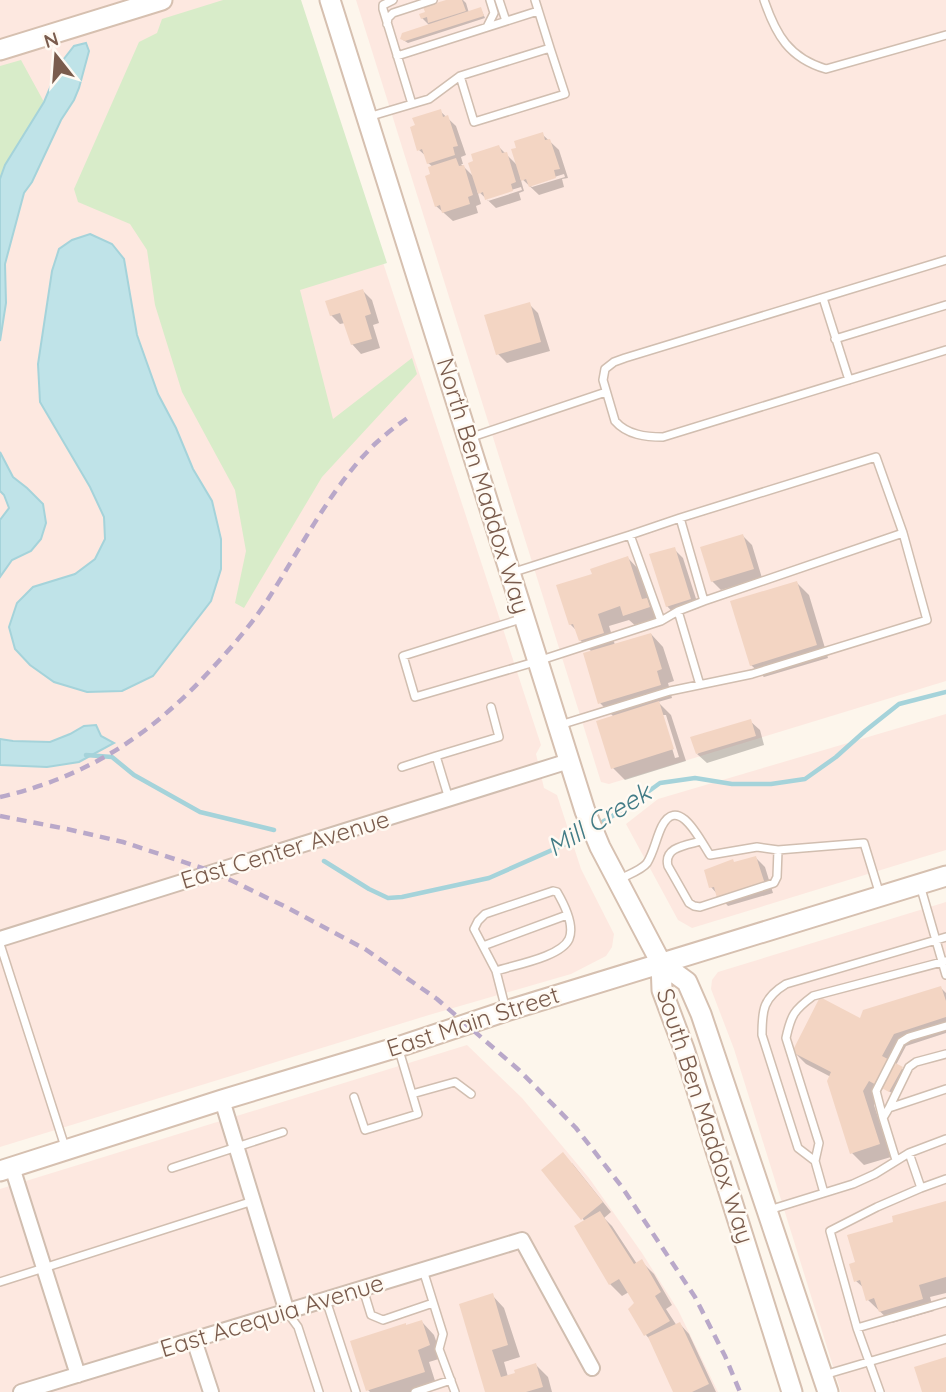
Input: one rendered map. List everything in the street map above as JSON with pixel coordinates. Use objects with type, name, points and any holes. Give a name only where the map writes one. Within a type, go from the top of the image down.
[{"type":"main road","points":[[0,50],[162,0]]},
{"type":"main road","name":"North Ben Maddox Way","points":[[330,0],[588,817],[600,847],[661,963]]},
{"type":"main road","name":"East Main Street","points":[[6,1169],[946,876]]},
{"type":"main road","name":"South Ben Maddox Way","points":[[661,963],[687,982],[701,1014],[826,1384]]},
{"type":"main road","name":"South Ben Maddox Way","points":[[661,963],[662,990],[684,1049],[792,1392]]},
{"type":"street","name":"East Center Avenue","points":[[0,941],[569,761]]},
{"type":"street","points":[[222,1100],[287,1312]]},
{"type":"street","points":[[6,1169],[44,1268],[78,1375]]},
{"type":"street","name":"East Acequia Avenue","points":[[23,1392],[522,1240],[592,1368]]},
{"type":"street","points":[[194,1340],[211,1392]]},
{"type":"lane","points":[[393,0],[383,5],[383,9],[412,104]]},
{"type":"lane","points":[[387,24],[393,13],[433,0]]},
{"type":"lane","points":[[486,27],[494,13],[489,0]]},
{"type":"lane","points":[[499,0],[506,21]]},
{"type":"lane","points":[[460,76],[474,122],[565,94],[535,0]]},
{"type":"lane","points":[[764,0],[772,22],[784,42],[801,59],[826,69],[946,35]]},
{"type":"lane","points":[[397,56],[538,11]]},
{"type":"lane","points":[[367,118],[429,99],[460,76],[551,48]]},
{"type":"lane","points":[[946,260],[620,359],[605,369],[603,380],[615,421],[635,434],[663,437],[946,350]]},
{"type":"lane","points":[[822,298],[849,380]]},
{"type":"lane","points":[[835,339],[946,305]]},
{"type":"lane","points":[[468,438],[606,392]]},
{"type":"lane","points":[[510,573],[876,457],[903,533],[928,620],[752,674],[670,691],[558,726]]},
{"type":"lane","points":[[680,518],[704,601]]},
{"type":"lane","points":[[525,618],[403,656],[415,697],[661,621],[704,601],[903,533]]},
{"type":"lane","points":[[630,535],[661,621]]},
{"type":"lane","points":[[678,611],[700,685]]},
{"type":"lane","points":[[402,767],[499,737],[491,707]]},
{"type":"lane","points":[[436,756],[449,799]]},
{"type":"lane","points":[[617,880],[646,865],[663,824],[669,817],[677,815],[686,819],[710,855],[757,847],[778,850],[864,844],[881,895]]},
{"type":"lane","points":[[701,841],[674,848],[667,861],[689,903],[700,907],[774,883],[777,877],[778,850]]},
{"type":"lane","points":[[920,884],[945,961],[946,975]]},
{"type":"lane","points":[[496,971],[551,956],[570,938],[570,923],[557,892],[553,891],[485,914],[474,929],[496,971],[506,1011]]},
{"type":"lane","points":[[483,946],[567,915]]},
{"type":"lane","points":[[815,1161],[798,1148],[762,1035],[762,1015],[766,1001],[786,984],[946,937]]},
{"type":"lane","points":[[0,941],[66,1150]]},
{"type":"lane","points":[[824,1193],[815,1161],[820,1143],[786,1038],[790,1020],[799,1006],[813,996],[945,961]]},
{"type":"lane","points":[[896,1160],[876,1091],[901,1042],[946,1026]]},
{"type":"lane","points":[[355,1097],[365,1130],[418,1114],[398,1047]]},
{"type":"lane","points":[[883,1118],[909,1068],[916,1062],[946,1054]]},
{"type":"lane","points":[[412,1094],[455,1082],[471,1094]]},
{"type":"lane","points":[[889,1108],[946,1089]]},
{"type":"lane","points":[[172,1168],[283,1132]]},
{"type":"lane","points":[[766,1211],[853,1184],[909,1153],[946,1139]]},
{"type":"lane","points":[[909,1153],[920,1188]]},
{"type":"lane","points":[[880,1392],[857,1328],[830,1231],[877,1206],[946,1179]]},
{"type":"lane","points":[[0,1282],[253,1201]]},
{"type":"lane","points":[[423,1270],[443,1334],[439,1349],[455,1392]]},
{"type":"lane","points":[[363,1289],[371,1315],[383,1320],[433,1303]]},
{"type":"lane","points":[[326,1300],[356,1392]]},
{"type":"lane","points":[[857,1328],[946,1302]]},
{"type":"lane","points":[[287,1312],[298,1327],[319,1392]]},
{"type":"lane","points":[[826,1384],[870,1362],[946,1339]]},
{"type":"lane","points":[[415,1392],[450,1380]]},
{"type":"shaded area","points":[[0,0],[297,0],[541,745],[536,754],[544,788],[557,795],[581,869],[614,934],[612,947],[606,956],[571,974],[0,1147]]},
{"type":"shaded area","points":[[356,0],[946,0],[946,681],[609,784],[601,782]]},
{"type":"shaded area","points":[[946,714],[946,850],[692,928],[678,920],[626,824],[658,799]]},
{"type":"shaded area","points":[[946,902],[946,1392],[841,1392],[734,1049],[711,989],[712,980],[718,972]]},
{"type":"shaded area","points":[[467,1045],[522,1098],[589,1178],[678,1310],[718,1392],[0,1392],[0,1189]]},
{"type":"green space","points":[[223,0],[301,0],[387,263],[300,290],[333,419],[412,358],[417,374],[322,477],[244,608],[235,603],[246,551],[235,490],[182,392],[155,305],[147,250],[130,224],[78,202],[74,189],[139,42],[157,33],[162,19]]},
{"type":"green space","points":[[21,60],[44,102],[5,165],[0,179],[0,66]]},
{"type":"water","points":[[86,43],[89,51],[79,88],[24,193],[5,264],[6,303],[0,341],[0,179],[5,165],[44,102],[60,64],[74,46]]},
{"type":"water","points":[[90,234],[112,244],[124,259],[137,335],[158,394],[193,469],[212,501],[221,539],[221,569],[211,601],[153,676],[122,691],[87,692],[54,682],[30,665],[15,649],[9,627],[17,603],[33,587],[75,574],[95,559],[105,539],[104,517],[90,487],[40,402],[38,364],[52,271],[59,249],[72,240]]},
{"type":"water","points":[[0,452],[13,477],[43,504],[46,523],[41,539],[31,551],[12,560],[0,577],[0,520],[9,508],[0,491]]},
{"type":"water","points":[[96,725],[101,736],[114,743],[79,762],[47,767],[0,765],[0,739],[50,742],[84,726]]},
{"type":"building","points":[[446,0],[462,0],[466,11],[428,23],[427,17],[421,19],[419,14],[425,12],[423,7]]},
{"type":"building","points":[[481,7],[484,16],[405,41],[400,39],[402,33]]},
{"type":"building","points":[[441,109],[443,117],[448,115],[458,146],[453,147],[455,155],[427,164],[422,149],[417,151],[410,127],[415,125],[412,118]]},
{"type":"building","points":[[543,132],[545,140],[550,139],[560,169],[554,170],[556,178],[529,187],[526,179],[521,181],[511,149],[516,148],[514,141]]},
{"type":"building","points":[[499,145],[502,153],[507,152],[516,182],[511,184],[513,191],[485,200],[483,192],[478,194],[468,163],[473,161],[471,154]]},
{"type":"building","points":[[456,158],[459,166],[464,165],[473,195],[468,197],[470,204],[442,213],[440,205],[435,207],[425,176],[430,174],[428,167]]},
{"type":"building","points":[[363,289],[371,314],[365,316],[372,339],[351,345],[340,313],[330,316],[325,301]]},
{"type":"building","points":[[530,302],[541,342],[496,355],[484,315]]},
{"type":"building","points":[[743,534],[754,569],[711,582],[700,547]]},
{"type":"building","points":[[675,547],[691,599],[666,607],[649,554]]},
{"type":"building","points":[[628,556],[642,599],[647,598],[650,607],[623,616],[620,606],[598,614],[604,633],[579,641],[573,624],[569,625],[556,585],[592,574],[590,569]]},
{"type":"building","points":[[797,581],[817,645],[750,666],[730,601]]},
{"type":"building","points":[[651,633],[662,669],[657,671],[661,685],[598,704],[583,653]]},
{"type":"building","points":[[659,701],[674,749],[611,769],[596,721]]},
{"type":"building","points":[[751,719],[756,736],[696,754],[690,737]]},
{"type":"building","points":[[756,856],[765,884],[717,898],[714,887],[709,888],[704,870],[733,859],[734,862]]},
{"type":"building","points":[[941,986],[946,1001],[946,1017],[894,1034],[882,1056],[903,1067],[889,1092],[869,1081],[863,1091],[880,1144],[850,1154],[827,1081],[831,1072],[792,1052],[820,997],[860,1018],[863,1010]]},
{"type":"building","points":[[563,1152],[603,1202],[581,1220],[541,1170]]},
{"type":"building","points":[[946,1201],[946,1277],[919,1285],[923,1299],[879,1312],[874,1298],[866,1301],[860,1280],[854,1282],[849,1264],[855,1262],[847,1235],[893,1222],[892,1216]]},
{"type":"building","points":[[600,1211],[634,1264],[642,1259],[661,1292],[655,1296],[670,1321],[644,1336],[628,1309],[634,1303],[619,1279],[609,1285],[574,1226]]},
{"type":"building","points":[[493,1293],[508,1345],[492,1350],[501,1377],[536,1363],[543,1387],[526,1392],[485,1392],[459,1304]]},
{"type":"building","points":[[422,1320],[430,1345],[418,1350],[425,1372],[366,1391],[350,1341]]},
{"type":"building","points":[[680,1322],[709,1384],[692,1392],[673,1392],[648,1337]]},
{"type":"building","points":[[946,1357],[946,1392],[922,1392],[914,1367]]},
{"type":"waterway","name":"Mill Creek","points":[[596,826],[660,783],[695,778],[732,784],[771,784],[805,779],[836,757],[899,704],[946,692]]},
{"type":"waterway","name":"Mill Creek","points":[[86,755],[112,757],[134,775],[200,812],[274,830]]},
{"type":"waterway","name":"Mill Creek","points":[[324,861],[388,898],[402,897],[489,878],[568,843],[589,830]]},
{"type":"railway","points":[[0,797],[64,777],[92,764],[145,730],[194,688],[252,622],[319,516],[360,459],[409,417]]},
{"type":"railway","points":[[0,816],[123,842],[214,872],[365,949],[437,999],[519,1070],[576,1128],[622,1187],[695,1297],[740,1392]]}]
